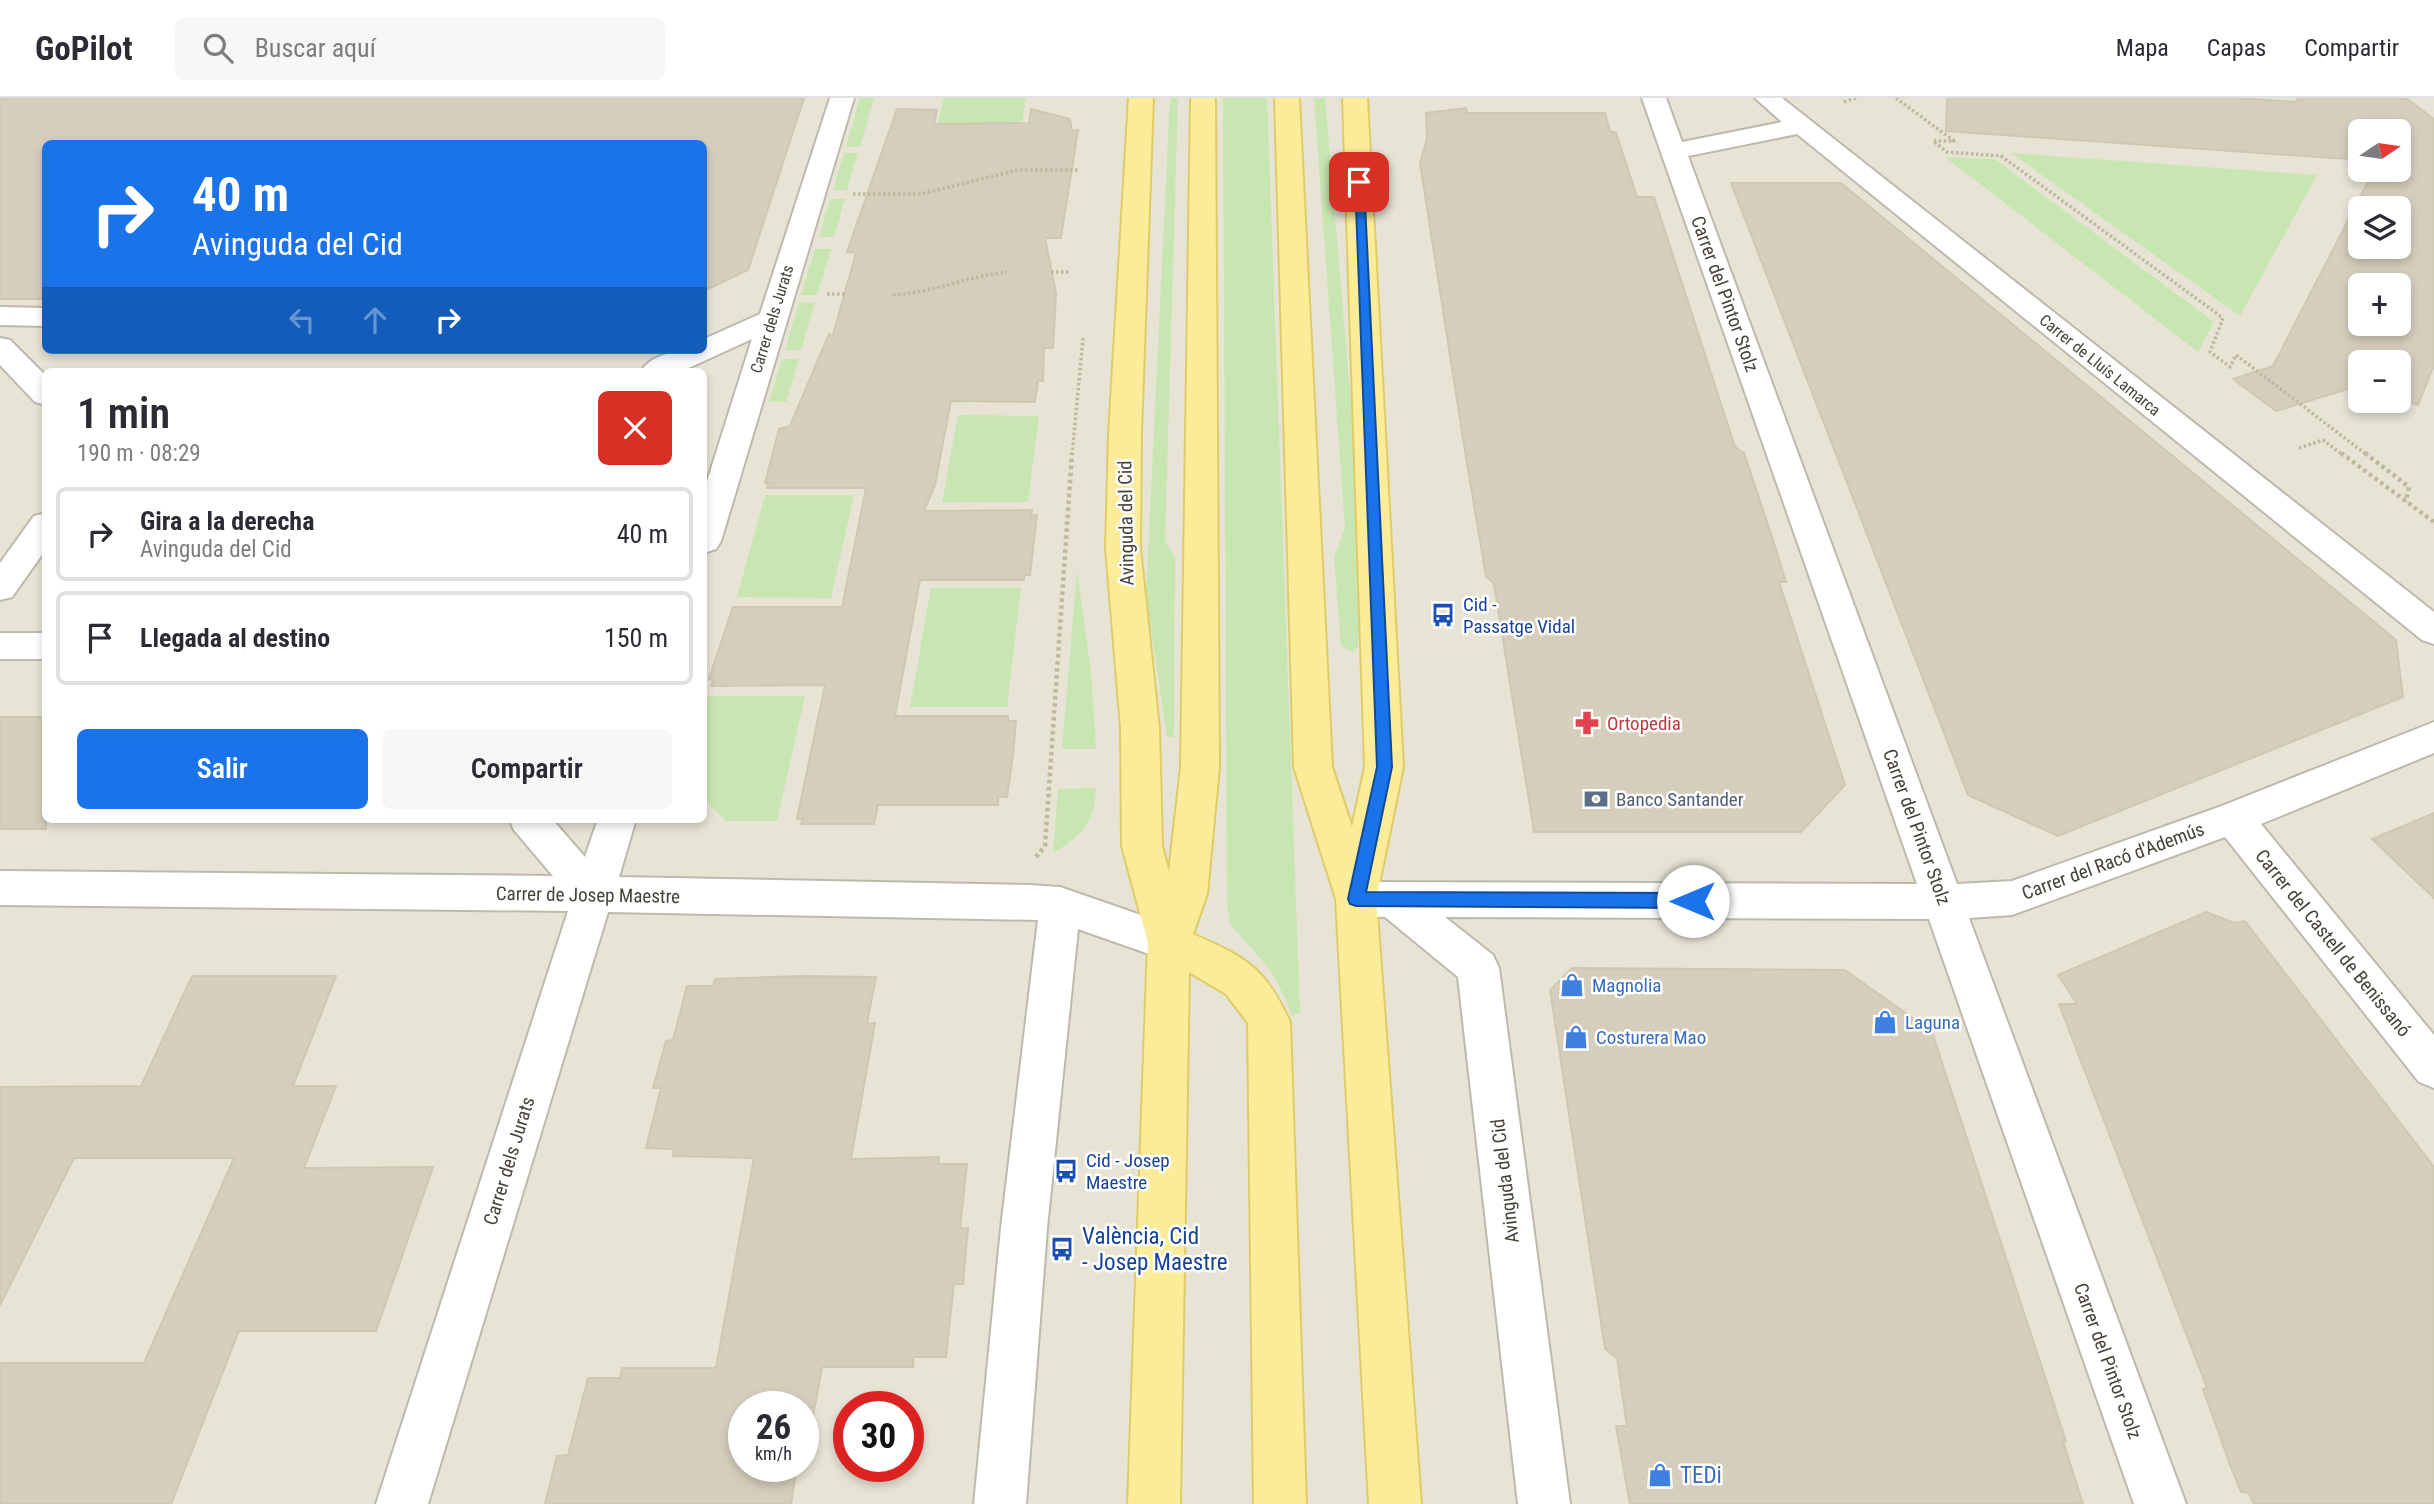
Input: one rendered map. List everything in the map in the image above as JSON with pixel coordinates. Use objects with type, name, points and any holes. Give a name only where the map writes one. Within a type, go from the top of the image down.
[{"type":"main road","name":"Avinguda del Cid","points":[[1141,98],[1125,434],[1123,548],[1140,728],[1142,846],[1169,943],[1154,1504]]},
{"type":"main road","name":"Avinguda del Cid","points":[[1169,943],[1187,894],[1200,766],[1203,98]]},
{"type":"main road","points":[[1287,98],[1312,767],[1374,899]]},
{"type":"main road","points":[[1355,98],[1384,767],[1374,899],[1395,1504]]},
{"type":"main road","points":[[1169,943],[1226,970],[1247,984],[1260,999],[1269,1023],[1280,1504]]},
{"type":"street","name":"Carrer dels Jurats","points":[[707,531],[842,98]]},
{"type":"street","name":"Carrer del Pintor Stolz","points":[[1654,98],[2160,1504]]},
{"type":"street","name":"Carrer de Lluís Lamarca","points":[[1767,98],[2434,631]]},
{"type":"street","points":[[1673,151],[1801,126]]},
{"type":"street","points":[[0,316],[42,317]]},
{"type":"street","points":[[707,320],[771,320]]},
{"type":"street","points":[[707,348],[771,320]]},
{"type":"street","points":[[0,346],[42,391]]},
{"type":"street","points":[[663,368],[694,354]]},
{"type":"street","points":[[0,588],[42,530]]},
{"type":"street","points":[[0,646],[42,646]]},
{"type":"street","name":"Carrer del Racó d'Ademús","points":[[1374,899],[1943,902],[2012,898],[2233,818],[2434,737]]},
{"type":"street","name":"Carrer del Castell de Benissanó","points":[[2233,818],[2434,1068]]},
{"type":"street","points":[[531,823],[592,894]]},
{"type":"street","name":"Carrer dels Jurats","points":[[402,1504],[616,823]]},
{"type":"street","name":"Carrer de Josep Maestre","points":[[0,888],[592,894],[1060,905],[1169,943]]},
{"type":"street","name":"Avinguda del Cid","points":[[1374,899],[1478,968],[1544,1504]]},
{"type":"street","points":[[1000,1504],[1035,1121],[1060,905]]},
{"type":"path","points":[[1844,102],[1856,98]]},
{"type":"path","points":[[1896,98],[1954,141],[1933,141],[1947,152],[2001,156],[2223,318],[2210,352],[2230,367],[2236,355],[2409,488],[2406,502]]},
{"type":"path","points":[[852,194],[921,194],[1018,170],[1080,170]]},
{"type":"path","points":[[893,295],[913,295],[982,273],[1007,272]]},
{"type":"path","points":[[1051,272],[1070,272]]},
{"type":"path","points":[[827,294],[847,294]]},
{"type":"path","points":[[1032,863],[1045,846],[1070,508],[1070,469],[1083,332]]},
{"type":"path","points":[[2299,448],[2323,440],[2434,523]]},
{"type":"shaded area","points":[[0,98],[2434,98],[2434,1504],[0,1504]]},
{"type":"green space","points":[[860,98],[874,98],[860,147],[846,147]]},
{"type":"green space","points":[[944,98],[1026,98],[1022,123],[938,123]]},
{"type":"green space","points":[[1170,98],[1178,98],[1165,541],[1175,557],[1174,731],[1173,737],[1167,737],[1146,595]]},
{"type":"green space","points":[[1223,98],[1267,98],[1300,1013],[1291,1016],[1271,971],[1230,924],[1227,904]]},
{"type":"green space","points":[[1314,98],[1325,98],[1363,546],[1358,647],[1353,652],[1341,646],[1334,557],[1345,528]]},
{"type":"green space","points":[[844,153],[858,153],[847,190],[833,190]]},
{"type":"green space","points":[[2011,153],[2317,175],[2240,316]]},
{"type":"green space","points":[[1945,157],[1995,159],[2214,322],[2198,352]]},
{"type":"green space","points":[[830,199],[845,199],[834,237],[819,237]]},
{"type":"green space","points":[[815,249],[831,249],[817,295],[801,295]]},
{"type":"green space","points":[[799,302],[815,302],[801,350],[785,350]]},
{"type":"green space","points":[[782,359],[799,359],[786,402],[769,402]]},
{"type":"green space","points":[[958,415],[1039,416],[1028,502],[942,502]]},
{"type":"green space","points":[[765,495],[854,495],[831,598],[737,597]]},
{"type":"green space","points":[[1077,570],[1091,673],[1096,749],[1062,749]]},
{"type":"green space","points":[[931,588],[1021,588],[1007,707],[910,707]]},
{"type":"green space","points":[[708,696],[805,696],[777,821],[726,821],[707,802]]},
{"type":"green space","points":[[1096,788],[1093,811],[1085,827],[1053,853],[1058,789]]},
{"type":"building","points":[[0,98],[804,98],[748,270],[707,290],[707,140],[42,140],[42,299],[0,299]]},
{"type":"building","points":[[1947,98],[2241,98],[2296,102],[2298,98],[2406,98],[2434,119],[2434,365],[2418,405],[2411,402],[2411,350],[2348,350],[2348,389],[2276,411],[2233,379],[2273,366],[2348,220],[2348,259],[2411,259],[2411,196],[2361,196],[2368,182],[2412,182],[2412,119],[2348,119],[2348,159],[1946,131]]},
{"type":"building","points":[[1466,108],[1467,113],[1605,113],[1610,131],[1616,133],[1637,197],[1654,197],[1735,447],[1744,453],[1773,540],[1786,582],[1779,582],[1845,785],[1801,832],[1534,832],[1494,584],[1486,576],[1420,163],[1427,138],[1426,113]]},
{"type":"building","points":[[897,109],[937,110],[934,124],[1029,123],[1031,109],[1070,119],[1072,131],[1078,130],[1061,238],[1045,238],[1056,293],[1053,348],[1044,348],[1043,381],[1038,381],[1035,402],[951,401],[935,485],[924,511],[1032,510],[1031,516],[1037,515],[1030,575],[1024,575],[1024,580],[920,580],[895,716],[1008,716],[1008,721],[1016,721],[1013,755],[1007,797],[998,797],[998,805],[878,805],[874,824],[801,824],[803,819],[797,819],[825,685],[711,686],[713,680],[709,679],[733,607],[842,607],[866,488],[767,488],[768,483],[765,483],[779,429],[790,426],[829,334],[833,335],[856,253],[847,252]]},
{"type":"building","points":[[1731,183],[1841,183],[2396,640],[2403,697],[2058,836],[1968,795]]},
{"type":"building","points":[[0,717],[42,717],[42,823],[46,823],[46,829],[0,829]]},
{"type":"building","points":[[2434,813],[2434,898],[2372,839]]},
{"type":"building","points":[[2206,912],[2234,923],[2245,921],[2434,1167],[2434,1504],[2254,1504],[2249,1493],[2241,1492],[2229,1462],[2203,1389],[2207,1388],[2059,1004],[2077,1004],[2058,975]]},
{"type":"building","points":[[1572,968],[1845,970],[1932,1032],[2066,1441],[2063,1441],[2083,1504],[1630,1504],[1616,1426],[1627,1426],[1617,1358],[1605,1349],[1550,990]]},
{"type":"building","points":[[192,976],[336,976],[293,1086],[336,1086],[304,1168],[433,1167],[376,1331],[239,1331],[171,1504],[0,1504],[0,1363],[144,1363],[234,1158],[74,1158],[0,1305],[0,1087],[141,1086]]},
{"type":"building","points":[[876,977],[867,1024],[875,1023],[851,1159],[939,1157],[938,1164],[967,1164],[960,1228],[968,1228],[963,1284],[954,1284],[946,1357],[914,1357],[913,1367],[822,1367],[818,1391],[728,1391],[728,1482],[794,1482],[791,1504],[545,1504],[557,1456],[568,1455],[588,1378],[620,1378],[622,1368],[716,1368],[754,1158],[673,1156],[674,1149],[646,1148],[661,1088],[653,1088],[666,1041],[673,1040],[687,986],[713,986],[715,979]]},
{"type":"place","name":"Cid - Passatge Vidal","points":[[1443,615]]},
{"type":"place","name":"Ortopedia","points":[[1587,723]]},
{"type":"place","name":"Banco Santander","points":[[1596,799]]},
{"type":"place","name":"Magnolia","points":[[1572,985]]},
{"type":"place","name":"Laguna","points":[[1885,1022]]},
{"type":"place","name":"Costurera Mao","points":[[1576,1037]]},
{"type":"place","name":"Cid - Josep Maestre","points":[[1066,1171]]},
{"type":"place","name":"València, Cid - Josep Maestre","points":[[1062,1249]]},
{"type":"place","name":"TEDi","points":[[1660,1475]]},
{"type":"route","points":[[1359,182],[1384,767],[1356,899],[1693,901]]}]
